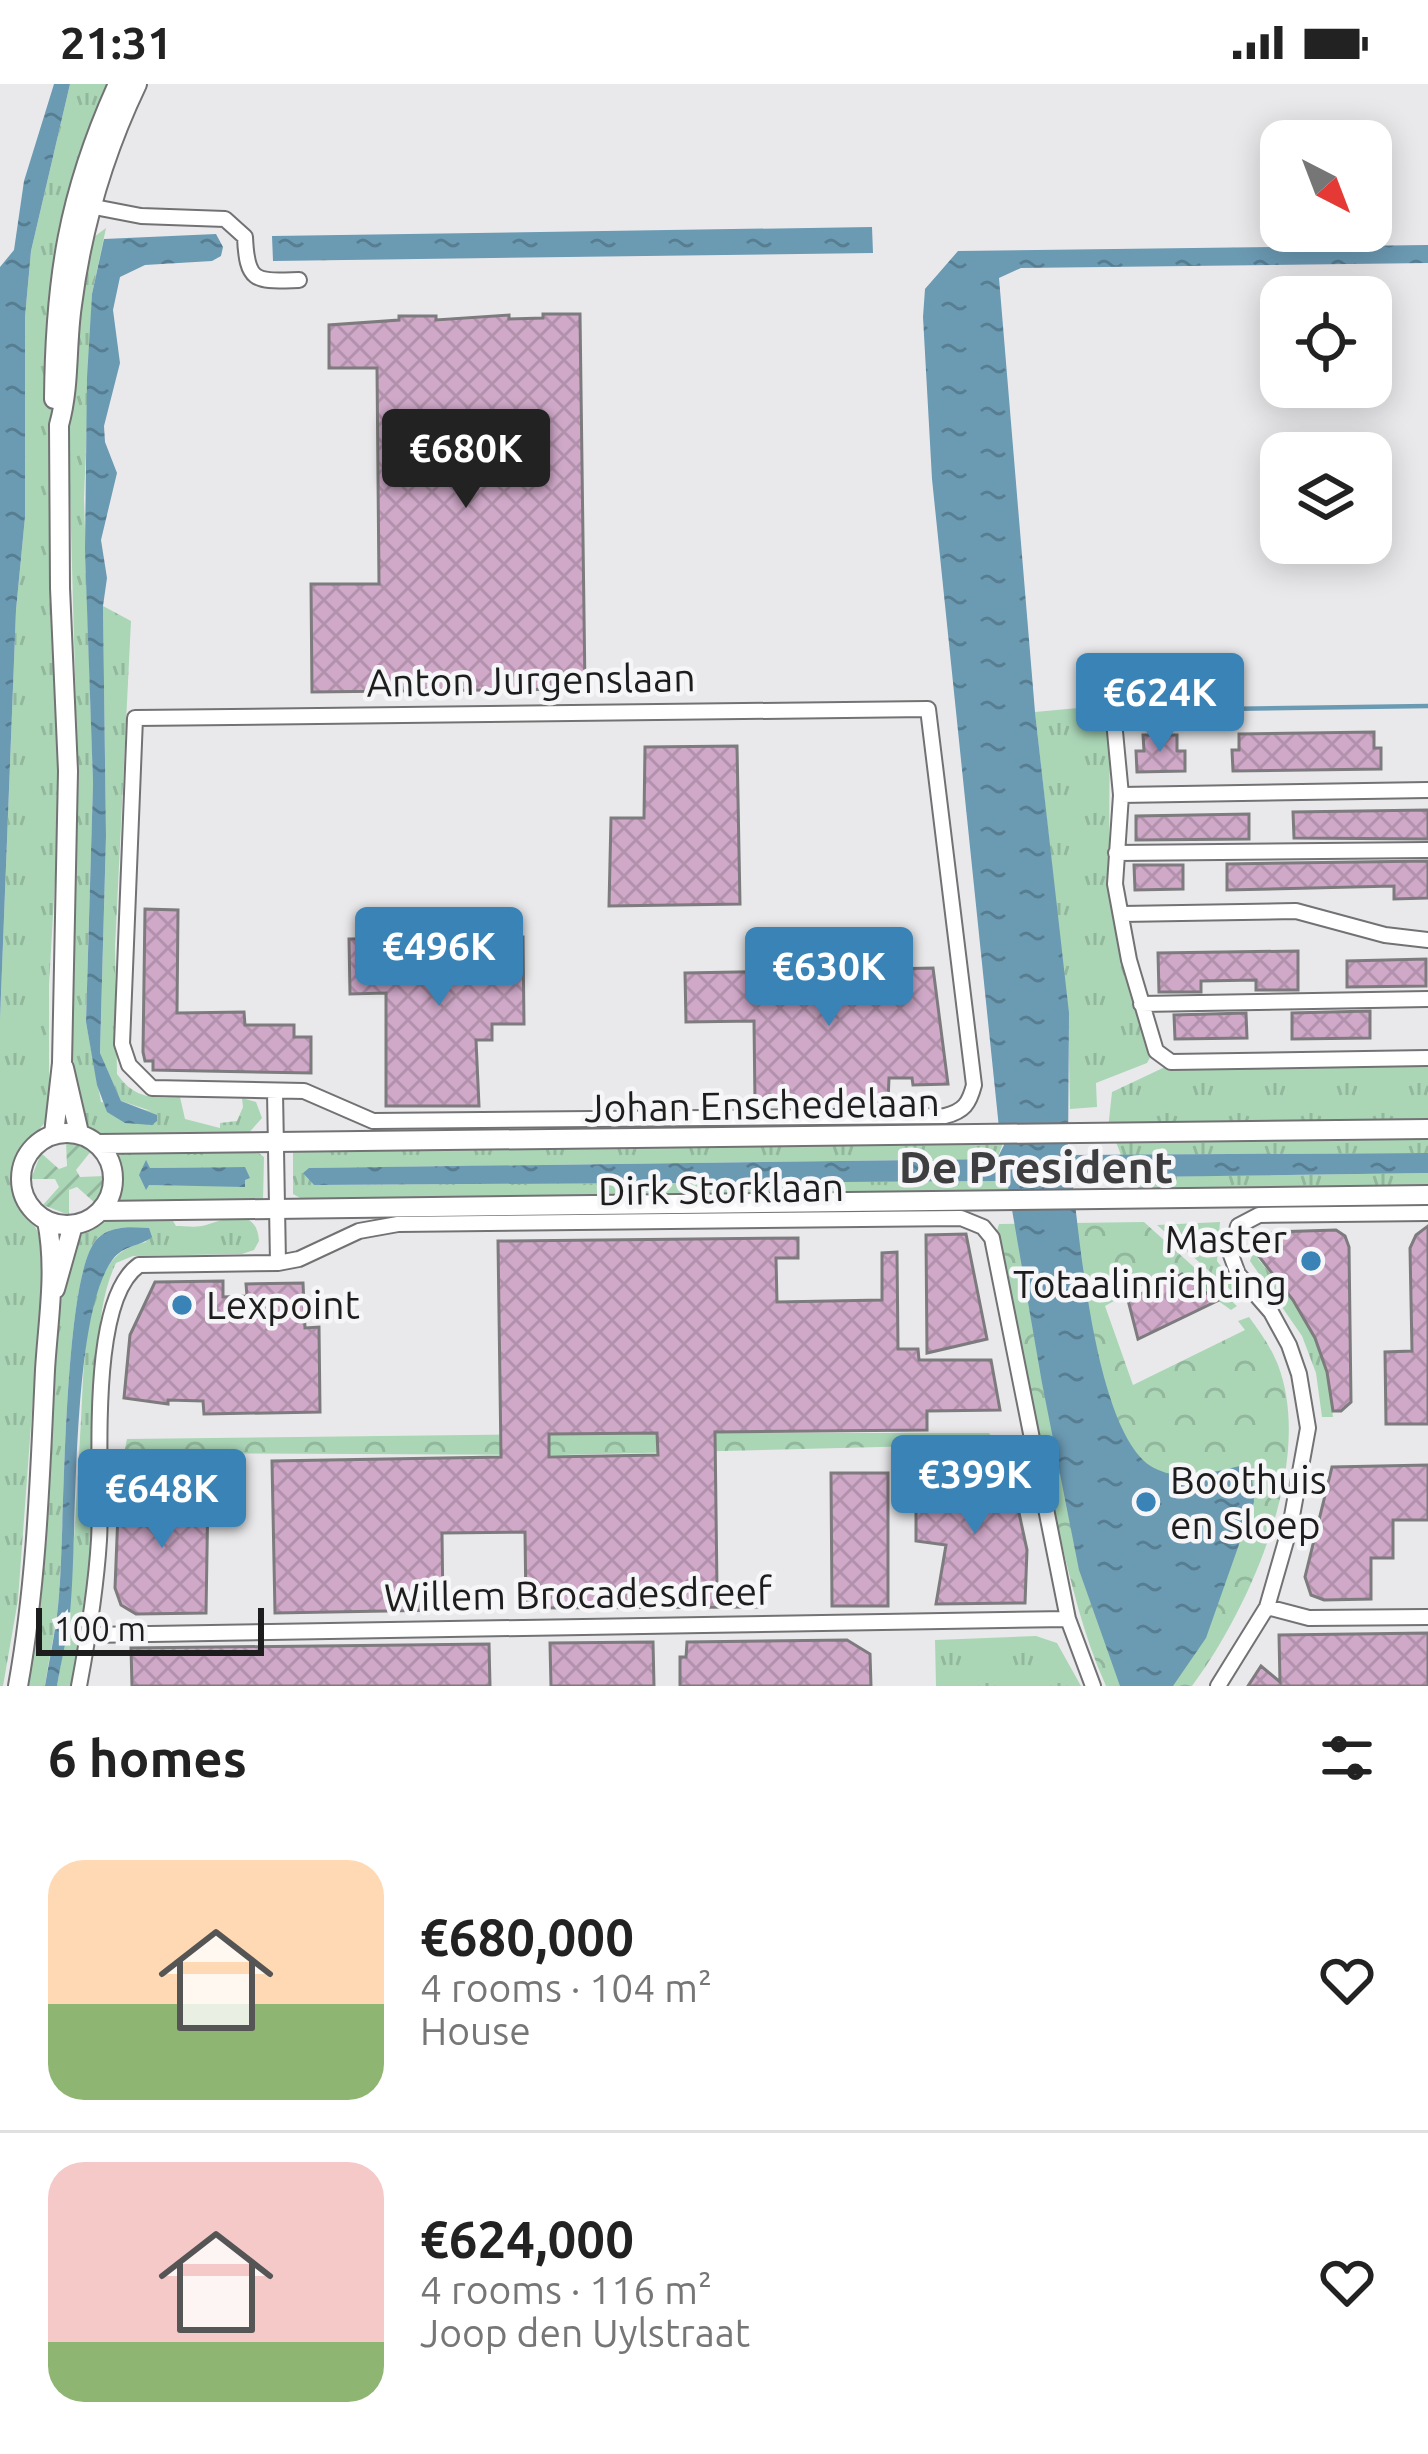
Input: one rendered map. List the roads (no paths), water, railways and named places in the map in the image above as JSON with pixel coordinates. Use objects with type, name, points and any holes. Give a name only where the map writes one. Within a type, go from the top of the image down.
[{"type":"street","points":[[82,205],[82,171],[118,84]]},
{"type":"street","points":[[53,1134],[62,1063],[68,771],[59,425],[53,408],[56,295],[82,205],[137,84]]},
{"type":"street","points":[[82,205],[141,216],[225,219],[245,237],[246,261],[254,277],[299,280]]},
{"type":"street","name":"Anton Jurgenslaan","points":[[928,709],[974,1085],[961,1112],[945,1116],[373,1121],[304,1091],[274,1092],[152,1088],[129,1065],[122,1044],[135,718],[928,709]]},
{"type":"street","points":[[1114,721],[1121,794],[1115,884],[1156,1051],[1163,1058],[1428,1058]]},
{"type":"street","points":[[1121,794],[1428,790]]},
{"type":"street","points":[[1116,853],[1428,850]]},
{"type":"street","points":[[1122,914],[1296,911],[1384,935],[1428,940]]},
{"type":"street","points":[[1141,1004],[1428,999]]},
{"type":"street","points":[[62,1063],[79,1133]]},
{"type":"street","points":[[274,1092],[278,1263]]},
{"type":"street","name":"Johan Enschedelaan","points":[[98,1144],[1428,1129]]},
{"type":"street","points":[[47,1222],[73,1225],[100,1211],[108,1201],[113,1177],[98,1144],[79,1133],[53,1134],[38,1142],[25,1158],[20,1176],[23,1196],[47,1222],[53,1293]]},
{"type":"street","points":[[100,1211],[1428,1195]]},
{"type":"street","points":[[1219,1686],[1267,1607],[1290,1527],[1308,1428],[1289,1345],[1270,1312],[1238,1274],[1231,1255],[1238,1226],[1259,1214],[1428,1213]]},
{"type":"street","name":"Dirk Storklaan","points":[[89,1635],[99,1540],[102,1372],[111,1307],[126,1274],[139,1265],[278,1263],[299,1259],[359,1231],[398,1224],[961,1218],[974,1222],[992,1238],[1068,1619],[1093,1686]]},
{"type":"street","points":[[18,1686],[37,1552],[53,1293],[73,1225]]},
{"type":"street","points":[[1267,1607],[1309,1618],[1428,1617]]},
{"type":"street","name":"Willem Brocadesdreef","points":[[89,1635],[1068,1619]]},
{"type":"street","points":[[79,1686],[89,1635]]},
{"type":"water","points":[[54,84],[70,84],[31,251],[25,317],[25,517],[16,610],[0,1020],[0,267],[14,250],[24,181]]},
{"type":"water","points":[[872,227],[873,253],[273,261],[272,236]]},
{"type":"water","points":[[216,234],[223,247],[221,256],[212,261],[145,265],[120,277],[113,310],[120,363],[104,426],[117,473],[101,540],[107,578],[100,1053],[121,1101],[157,1115],[152,1125],[125,1123],[107,1112],[97,1085],[86,1022],[93,783],[85,550],[92,294],[104,239]]},
{"type":"water","points":[[1392,245],[1428,245],[1428,263],[1021,268],[999,278],[1035,712],[1069,1013],[1068,1155],[1428,1153],[1428,1173],[1072,1178],[1094,1335],[1118,1418],[1134,1449],[1154,1468],[1176,1475],[1245,1465],[1252,1477],[1254,1502],[1206,1638],[1173,1686],[1120,1686],[1079,1570],[1007,1181],[314,1185],[303,1173],[309,1168],[997,1159],[1004,1145],[932,479],[925,289],[958,251],[1260,247],[1260,252],[1392,252]]},
{"type":"water","points":[[146,1160],[150,1168],[245,1167],[250,1178],[245,1187],[149,1185],[146,1190],[139,1175]]},
{"type":"water","points":[[122,1228],[149,1228],[152,1237],[113,1259],[99,1287],[89,1327],[78,1428],[70,1613],[57,1686],[45,1686],[59,1595],[77,1301],[97,1239]]},
{"type":"waterway","points":[[1092,711],[1428,706]]},
{"type":"place","name":"Master Totaalinrichting","points":[[1311,1261]]},
{"type":"place","name":"Lexpoint","points":[[182,1305]]},
{"type":"place","name":"Boothuis en Sloep","points":[[1146,1502]]},
{"type":"district","name":"De President","points":[[1036,1167]]}]
